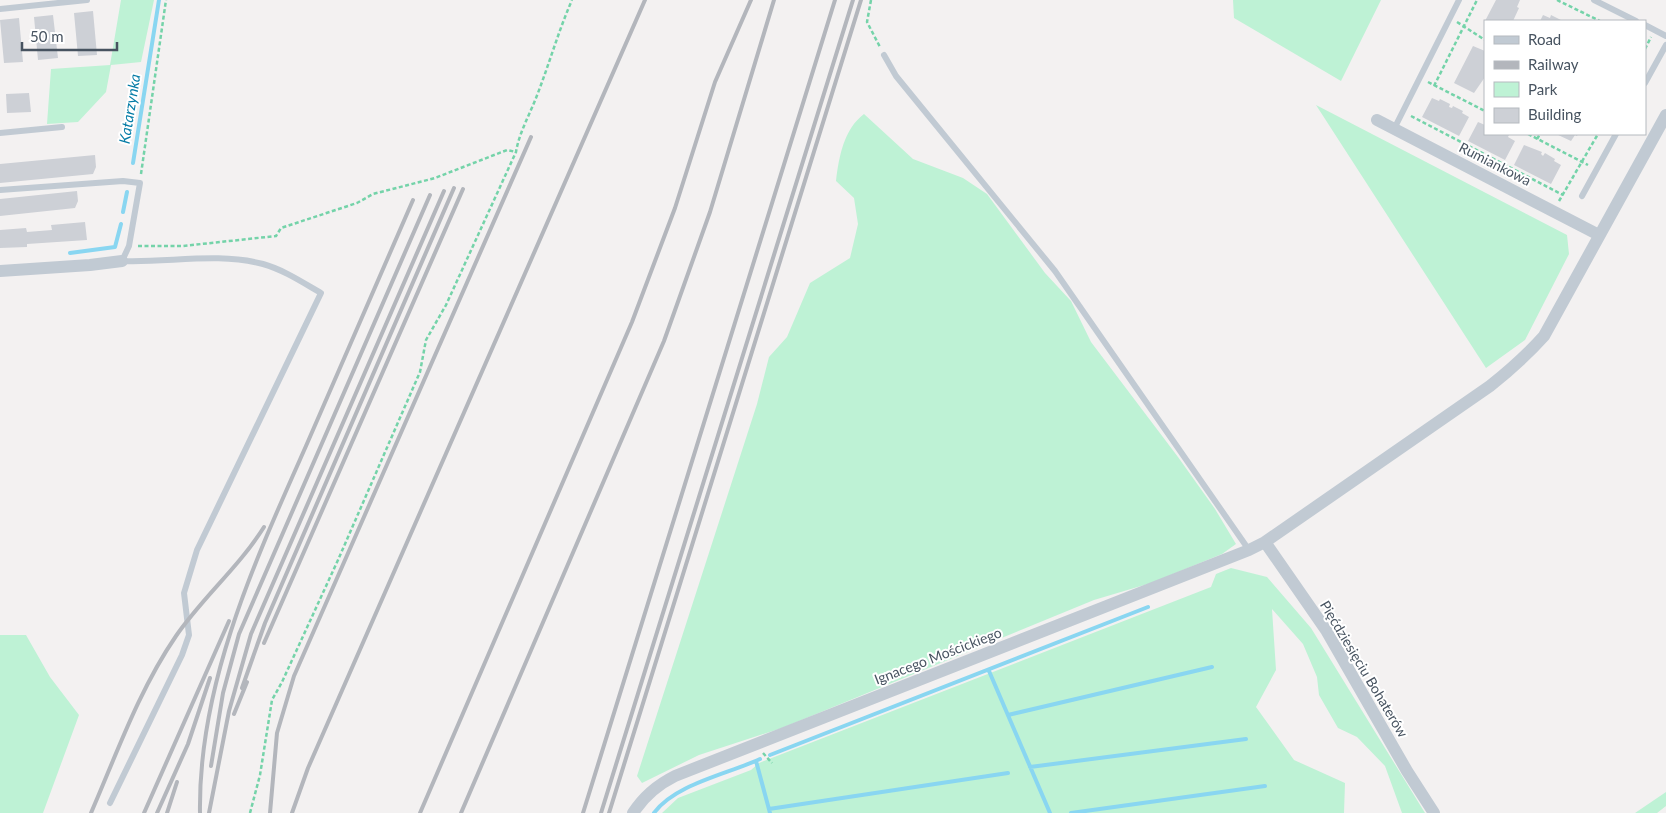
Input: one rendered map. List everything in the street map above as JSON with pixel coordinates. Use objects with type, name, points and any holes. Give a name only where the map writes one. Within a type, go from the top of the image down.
[{"type":"street","name":"Ignacego Mościckiego","points":[[633,813],[642,799],[660,784],[675,776],[1266,542],[1516,366],[1544,336],[1666,115]]},
{"type":"street","name":"Rumiankowa","points":[[1377,120],[1599,235]]},
{"type":"street","points":[[1656,133],[1666,143]]},
{"type":"street","points":[[0,271],[122,261]]},
{"type":"street","name":"Pięćdziesięciu Bohaterów","points":[[1266,542],[1326,630],[1407,771],[1434,813]]},
{"type":"lane","points":[[0,9],[87,0]]},
{"type":"lane","points":[[1394,129],[1459,0]]},
{"type":"lane","points":[[1594,0],[1634,20]]},
{"type":"lane","points":[[1646,26],[1666,36]]},
{"type":"lane","points":[[1646,81],[1666,45]]},
{"type":"lane","points":[[884,55],[896,76],[1066,285],[1109,351],[1249,550]]},
{"type":"lane","points":[[0,133],[62,128]]},
{"type":"lane","points":[[1582,196],[1615,135]]},
{"type":"lane","points":[[0,190],[123,181],[140,183],[129,246],[122,261],[229,258],[270,267],[292,276],[321,293],[197,550],[184,593],[188,635],[182,655],[110,803]]},
{"type":"path","points":[[140,183],[166,0]]},
{"type":"path","points":[[250,813],[260,775],[272,700],[338,560],[420,372],[426,340],[446,305],[516,152],[518,141],[537,97],[561,25],[572,0]]},
{"type":"path","points":[[871,0],[867,22],[884,55]]},
{"type":"path","points":[[1434,86],[1477,0]]},
{"type":"path","points":[[1557,0],[1598,20]]},
{"type":"path","points":[[1449,19],[1484,39]]},
{"type":"path","points":[[1646,44],[1655,31]]},
{"type":"path","points":[[1420,78],[1484,111]]},
{"type":"path","points":[[1403,112],[1563,195]]},
{"type":"path","points":[[1530,135],[1596,169]]},
{"type":"path","points":[[1554,211],[1597,135]]},
{"type":"path","points":[[129,246],[184,246],[276,236],[281,228],[357,203],[373,194],[434,178],[507,150],[516,152]]},
{"type":"green space","points":[[121,0],[154,0],[141,62],[111,65],[106,92],[78,122],[47,124],[51,69],[110,65]]},
{"type":"green space","points":[[1233,0],[1381,0],[1341,81],[1234,18]]},
{"type":"green space","points":[[1316,105],[1567,235],[1569,254],[1525,340],[1486,368]]},
{"type":"green space","points":[[864,114],[913,159],[963,178],[987,194],[1045,273],[1071,301],[1091,342],[1178,457],[1215,509],[1236,544],[1222,554],[1151,583],[1094,600],[782,728],[699,755],[642,783],[637,776],[757,404],[769,357],[787,337],[810,283],[850,258],[858,224],[854,198],[836,181],[841,153],[847,135],[857,120]]},
{"type":"green space","points":[[1231,568],[1267,577],[1311,628],[1425,813],[1402,813],[1385,766],[1357,737],[1338,728],[1319,695],[1317,677],[1303,644],[1272,609],[1276,670],[1256,707],[1294,760],[1345,783],[1344,813],[662,813],[678,798],[751,770],[759,763],[1211,587],[1216,574]]},
{"type":"green space","points":[[0,635],[26,635],[50,677],[79,715],[43,813],[0,813]]},
{"type":"green space","points":[[1666,792],[1666,806],[1657,813],[1635,813]]},
{"type":"building","points":[[1496,0],[1520,0],[1517,7],[1519,8],[1513,20],[1486,20]]},
{"type":"building","points":[[93,11],[97,55],[78,56],[74,13]]},
{"type":"building","points":[[53,15],[58,58],[38,60],[34,17]]},
{"type":"building","points":[[1543,15],[1550,18],[1551,15],[1561,20],[1540,20]]},
{"type":"building","points":[[19,18],[23,62],[4,63],[0,20]]},
{"type":"building","points":[[1473,46],[1484,51],[1484,78],[1474,93],[1454,83]]},
{"type":"building","points":[[29,93],[31,112],[7,113],[6,94]]},
{"type":"building","points":[[1432,98],[1439,101],[1440,99],[1450,104],[1449,107],[1452,108],[1453,106],[1463,111],[1462,113],[1469,117],[1459,136],[1422,117]]},
{"type":"building","points":[[1478,122],[1484,125],[1484,135],[1509,135],[1508,137],[1515,141],[1505,160],[1468,141]]},
{"type":"building","points":[[1558,135],[1575,135],[1571,141]]},
{"type":"building","points":[[1524,145],[1542,152],[1543,156],[1545,153],[1561,165],[1551,184],[1514,165]]},
{"type":"building","points":[[95,155],[96,167],[93,174],[0,183],[0,164]]},
{"type":"building","points":[[77,191],[78,201],[75,208],[0,216],[0,199]]},
{"type":"building","points":[[85,222],[87,240],[27,244],[27,247],[0,248],[0,230],[26,228],[27,232],[52,230],[51,225]]},
{"type":"waterway","name":"Katarzynka","points":[[133,163],[159,0]]},
{"type":"waterway","name":"Katarzynka","points":[[123,212],[127,192]]},
{"type":"waterway","name":"Katarzynka","points":[[70,253],[115,247],[121,224]]},
{"type":"waterway","points":[[770,755],[1148,607]]},
{"type":"waterway","points":[[1008,715],[1212,667]]},
{"type":"waterway","points":[[989,671],[1050,813]]},
{"type":"waterway","points":[[1030,767],[1246,739]]},
{"type":"waterway","points":[[654,813],[663,803],[688,787],[760,759]]},
{"type":"waterway","points":[[756,761],[770,813]]},
{"type":"waterway","points":[[769,809],[1008,773]]},
{"type":"waterway","points":[[1071,813],[1265,786]]},
{"type":"railway","points":[[292,813],[308,768],[645,0]]},
{"type":"railway","points":[[420,813],[632,322],[675,208],[715,82],[751,0]]},
{"type":"railway","points":[[461,813],[664,341],[710,212],[774,0]]},
{"type":"railway","points":[[583,813],[835,0]]},
{"type":"railway","points":[[601,813],[853,0]]},
{"type":"railway","points":[[609,813],[861,0]]},
{"type":"railway","points":[[270,813],[277,733],[294,676],[531,137]]},
{"type":"railway","points":[[242,688],[265,623],[454,188]]},
{"type":"railway","points":[[264,643],[463,189]]},
{"type":"railway","points":[[209,813],[229,711],[251,634],[444,191]]},
{"type":"railway","points":[[211,766],[223,693],[239,634],[430,195]]},
{"type":"railway","points":[[200,813],[202,765],[209,717],[219,671],[233,624],[268,534],[413,200]]},
{"type":"railway","points":[[91,813],[129,722],[163,657],[176,636],[254,542],[264,527]]},
{"type":"railway","points":[[144,813],[229,621]]},
{"type":"railway","points":[[157,813],[188,744],[210,678]]},
{"type":"railway","points":[[234,714],[247,682]]},
{"type":"railway","points":[[167,813],[177,782]]}]
